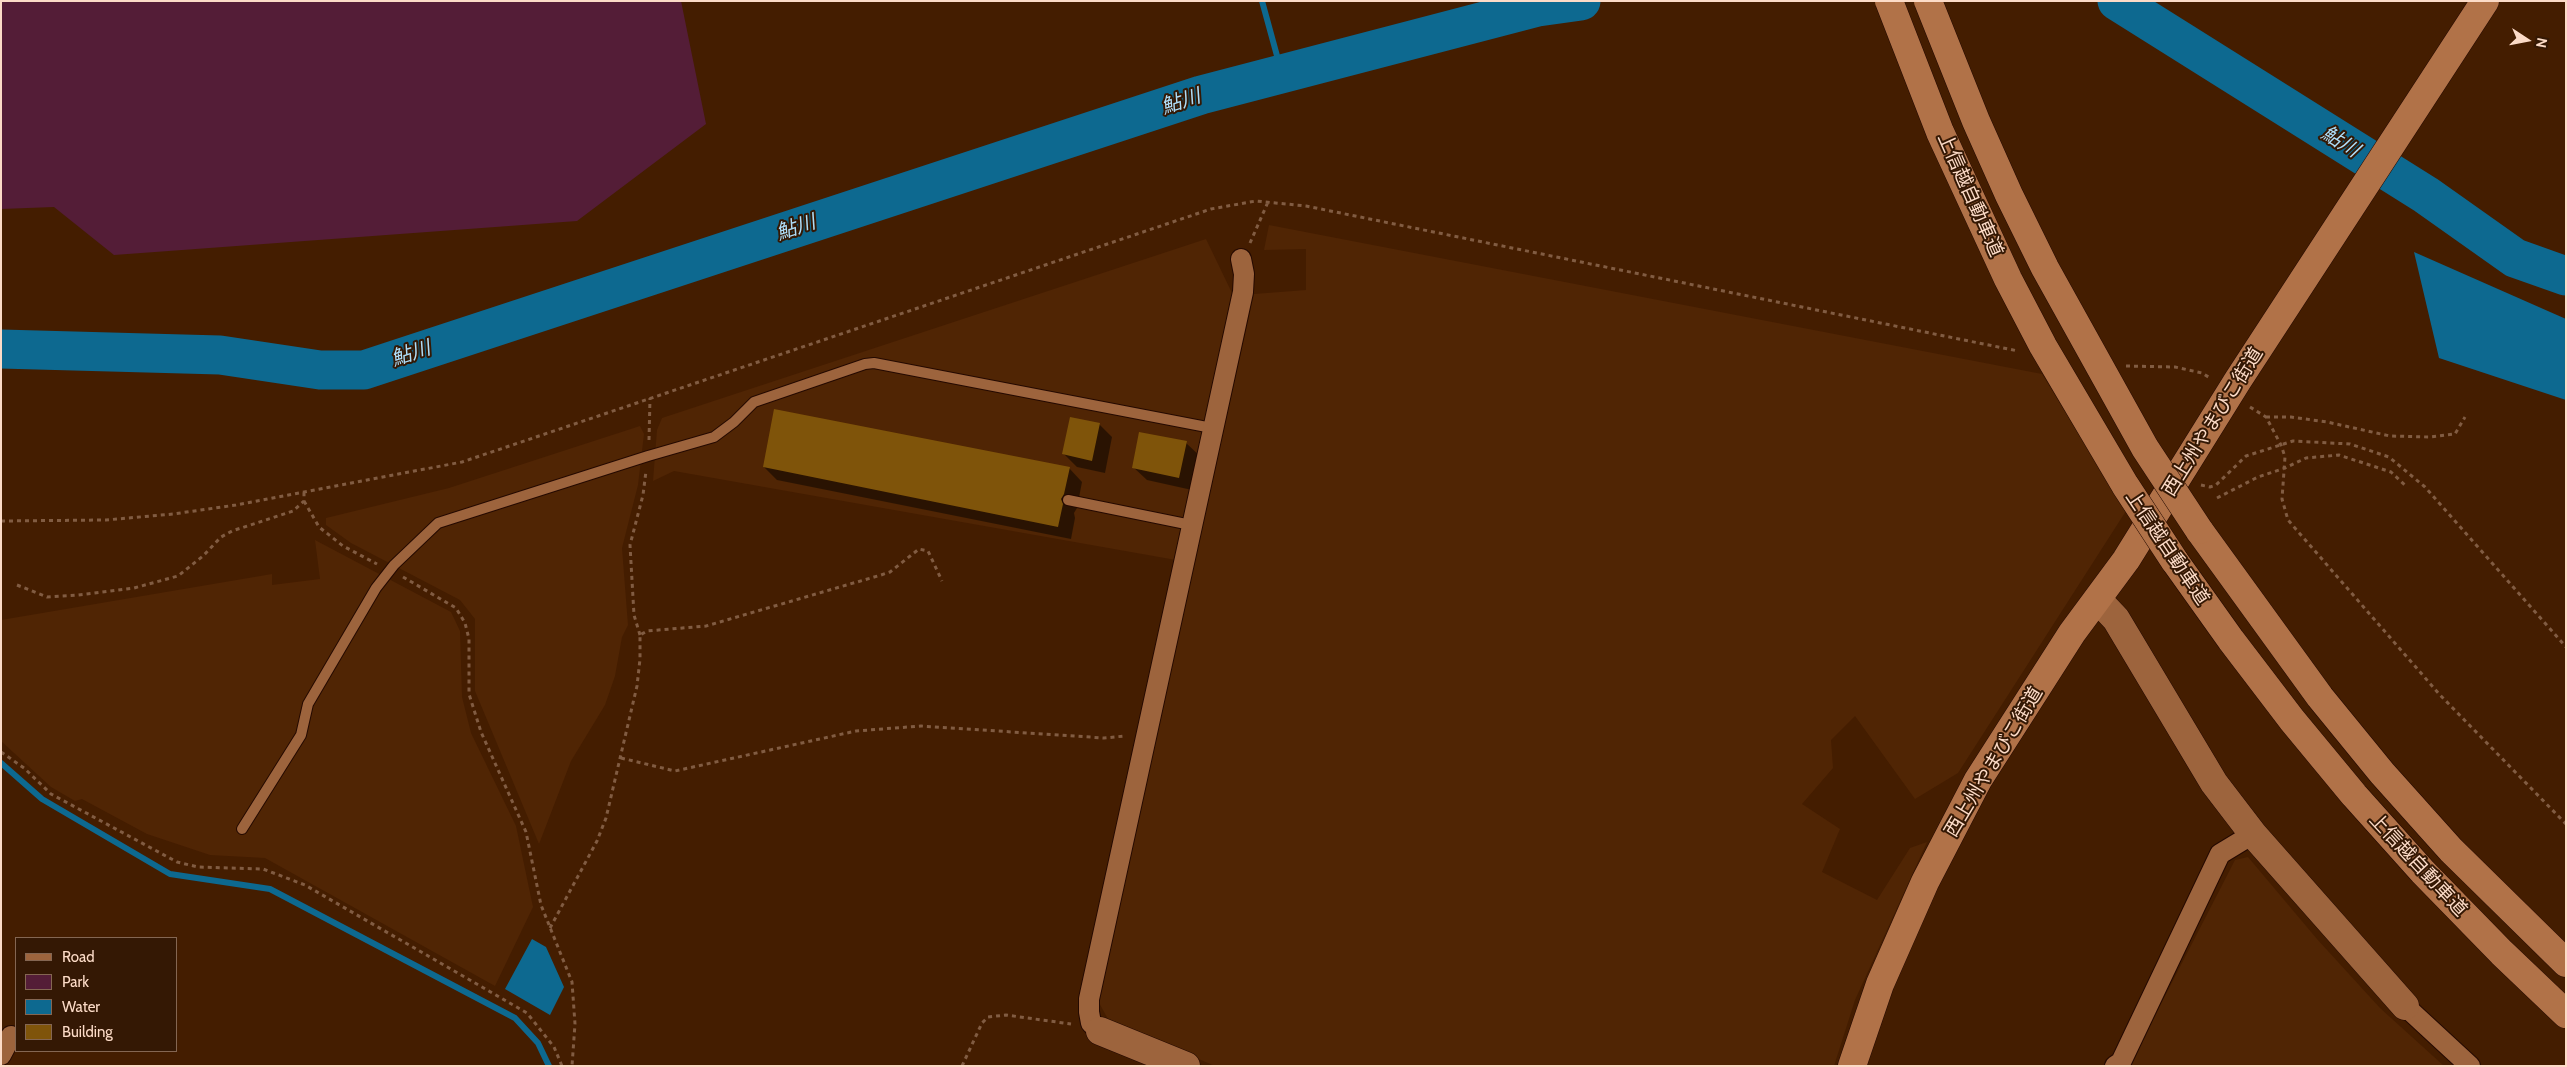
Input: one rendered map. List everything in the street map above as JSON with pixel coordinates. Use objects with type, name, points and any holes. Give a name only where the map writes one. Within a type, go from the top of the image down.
[{"type":"highway","name":"上信越自動車道","points":[[1889,1],[1940,132],[2008,279],[2043,346],[2125,485],[2174,560],[2231,640],[2292,720],[2354,795],[2423,872],[2566,1014]]},
{"type":"highway","name":"上信越自動車道","points":[[1928,1],[2008,195],[2045,268],[2144,448],[2199,530],[2298,667],[2382,773],[2451,850],[2566,963]]},
{"type":"highway","name":"西上州やまびこ街道","points":[[1852,1066],[1880,984],[1925,882],[1978,780],[2062,649],[2098,600],[2185,468],[2228,385],[2485,1]]},
{"type":"street","points":[[1186,1066],[1096,1027],[1088,1012],[1089,999],[1191,525],[1243,292],[1244,274],[1241,259]]},
{"type":"street","points":[[2098,600],[2119,624],[2214,783],[2253,834],[2405,1006],[2470,1066]]},
{"type":"street","points":[[2115,1066],[2121,1062],[2220,854],[2253,834]]},
{"type":"street","points":[[1,1055],[11,1036]]},
{"type":"lane","points":[[242,828],[301,735],[308,704],[376,588],[389,570],[438,523],[714,437],[734,422],[754,402],[848,369],[874,363],[1212,428]]},
{"type":"lane","points":[[1068,500],[1191,525]]},
{"type":"path","points":[[1241,259],[1255,234],[1268,202]]},
{"type":"path","points":[[1,521],[106,520],[236,506],[462,462],[1211,209],[1239,203],[1268,202],[1306,206],[2022,352]]},
{"type":"path","points":[[2117,365],[2175,367],[2202,373],[2228,385],[2266,417],[2281,445],[2285,468],[2282,499],[2288,520],[2440,695],[2566,824]]},
{"type":"path","points":[[550,928],[597,841],[621,758],[637,686],[640,636],[634,615],[630,545],[643,495],[648,456],[650,398]]},
{"type":"path","points":[[2266,417],[2290,417],[2327,422],[2390,436],[2430,437],[2455,434],[2465,417]]},
{"type":"path","points":[[2198,484],[2210,487],[2216,485],[2246,456],[2293,441],[2350,444],[2389,457],[2425,487],[2566,646]]},
{"type":"path","points":[[2217,498],[2258,477],[2285,468],[2306,458],[2340,455],[2391,472],[2407,487]]},
{"type":"path","points":[[304,492],[304,501],[319,527],[344,546],[456,608],[465,623],[469,639],[469,694],[481,732],[526,832],[541,905],[572,982],[575,996],[575,1050],[572,1066]]},
{"type":"path","points":[[17,585],[47,596],[78,595],[134,588],[178,576],[203,556],[220,537],[232,530],[293,511],[304,501]]},
{"type":"path","points":[[640,636],[647,631],[706,626],[881,575],[890,572],[919,549],[928,551],[942,581]]},
{"type":"path","points":[[621,758],[675,771],[856,731],[921,726],[1104,738],[1146,735]]},
{"type":"path","points":[[1,752],[24,768],[51,794],[177,862],[198,867],[263,869],[306,886],[527,1012],[549,1039],[562,1066]]},
{"type":"path","points":[[962,1066],[982,1023],[996,1014],[1096,1027]]},
{"type":"shaded area","points":[[1269,225],[2042,374],[2126,511],[1958,773],[1915,799],[1855,716],[1831,740],[1833,768],[1802,804],[1840,829],[1822,872],[1877,900],[1910,848],[1927,842],[1855,1000],[1834,1066],[1215,1066],[1109,1021],[1097,999],[1254,294],[1306,290],[1306,249],[1264,250]]},
{"type":"shaded area","points":[[1206,239],[1232,293],[1176,560],[674,471],[653,481],[657,430],[662,418]]},
{"type":"shaded area","points":[[640,426],[644,434],[638,485],[622,548],[628,625],[622,637],[615,676],[605,705],[571,761],[539,844],[475,691],[475,619],[460,600],[351,543],[326,525],[326,518],[449,488]]},
{"type":"shaded area","points":[[315,540],[451,612],[460,631],[462,697],[471,733],[516,826],[533,907],[495,986],[265,858],[210,855],[147,834],[82,799],[75,801],[51,787],[1,741],[1,620],[272,574],[272,585],[320,579]]},
{"type":"shaded area","points":[[2248,857],[2317,939],[2380,1008],[2444,1066],[2129,1066],[2235,860]]},
{"type":"green space","points":[[1,1],[681,1],[706,124],[577,221],[114,255],[54,207],[1,209]]},
{"type":"water","points":[[2414,252],[2566,319],[2566,400],[2439,358]]},
{"type":"water","points":[[532,939],[546,947],[564,987],[550,1015],[505,989]]},
{"type":"building","points":[[774,409],[1070,467],[1064,494],[1061,499],[1063,504],[1058,527],[763,467]]},
{"type":"building","points":[[1070,417],[1100,423],[1092,461],[1062,454]]},
{"type":"building","points":[[1139,432],[1187,441],[1179,478],[1132,468]]},
{"type":"waterway","points":[[1262,1],[1282,74]]},
{"type":"waterway","name":"鮎川","points":[[1,349],[220,355],[320,370],[364,370],[1201,95],[1538,7],[1581,1]]},
{"type":"waterway","name":"鮎川","points":[[2117,1],[2426,195],[2515,258],[2566,276]]},
{"type":"waterway","points":[[1,763],[42,799],[170,874],[270,889],[515,1018],[538,1043],[549,1066]]}]
